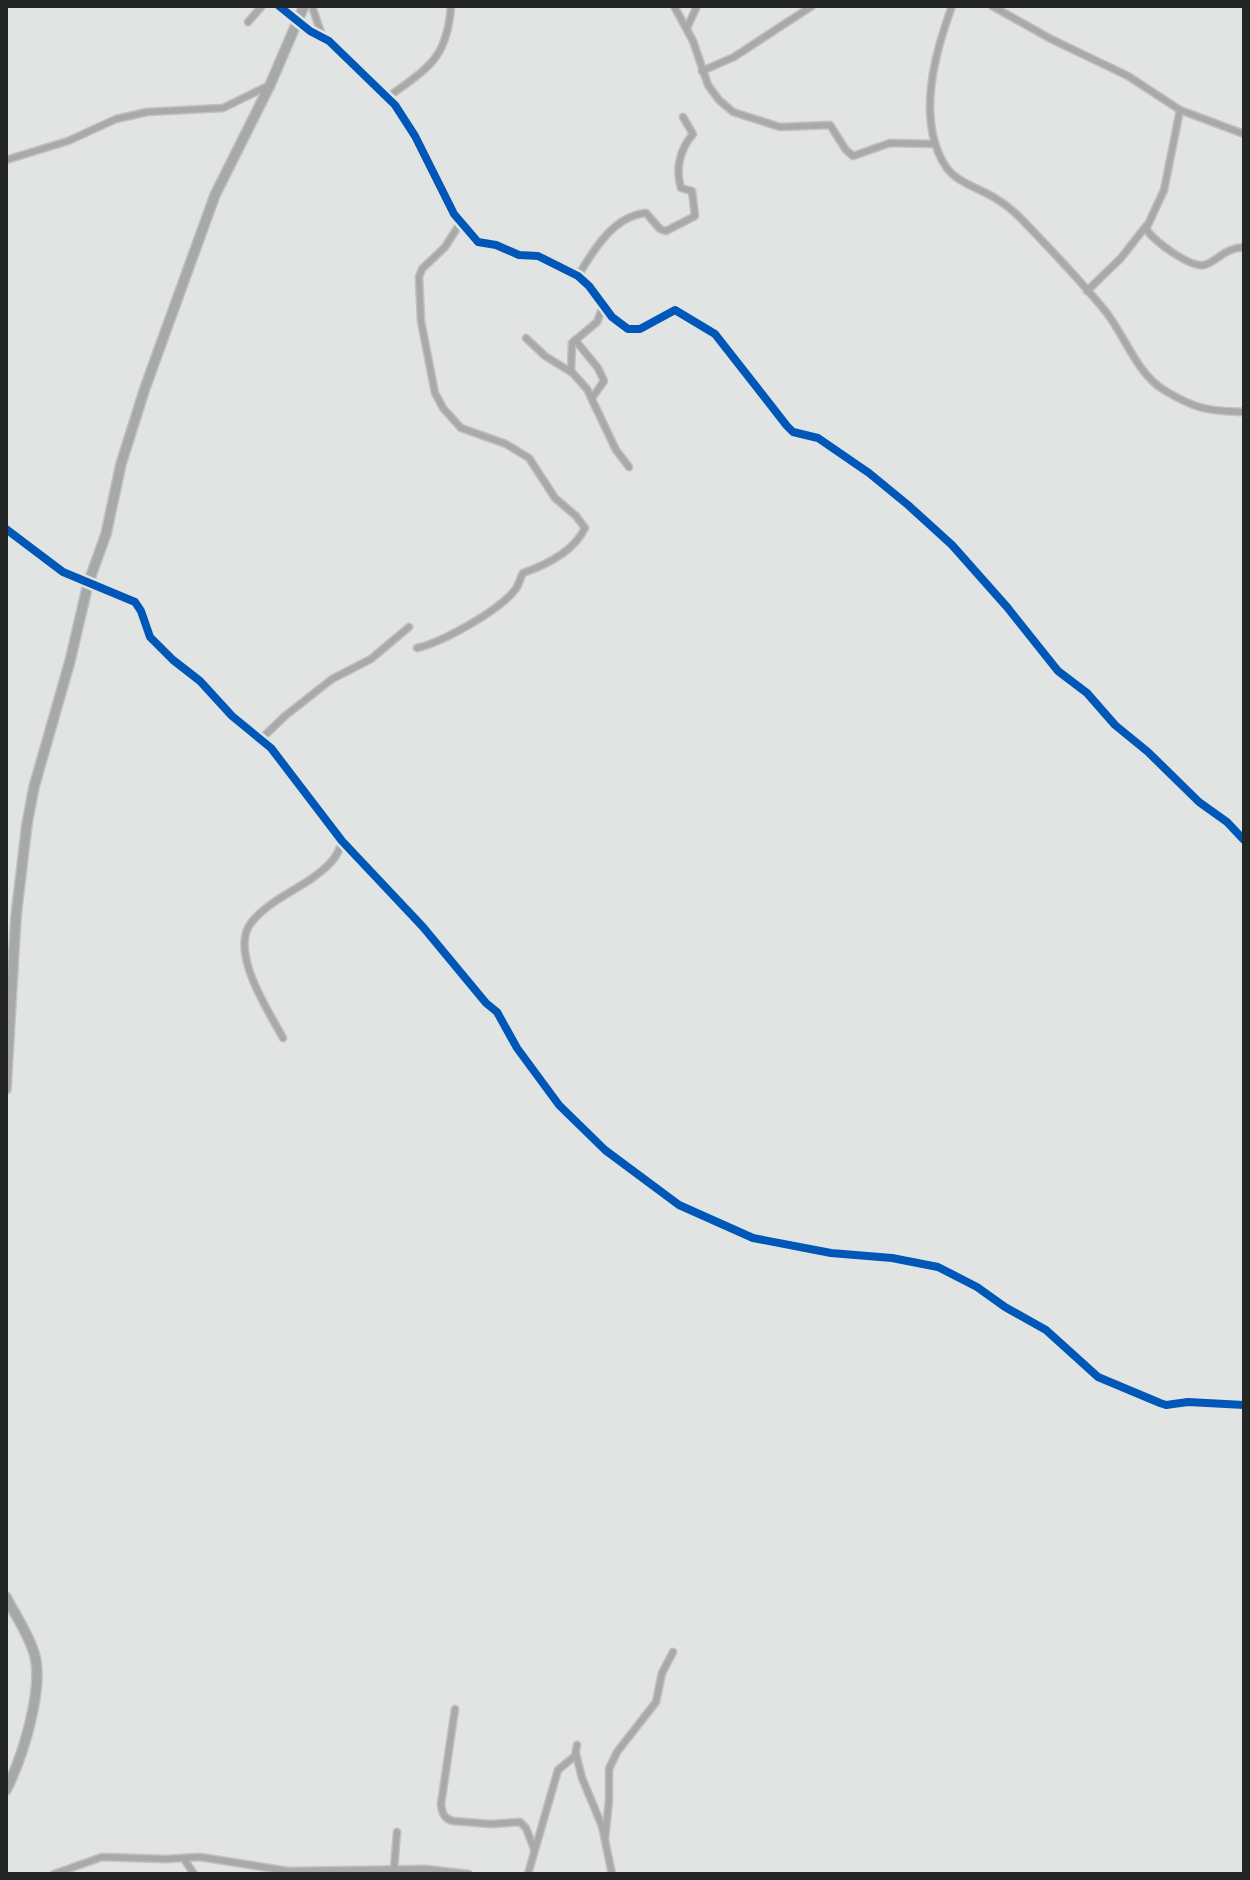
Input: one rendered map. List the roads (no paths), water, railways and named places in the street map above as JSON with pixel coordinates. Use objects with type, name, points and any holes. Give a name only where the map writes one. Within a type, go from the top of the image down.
[{"type":"main road","points":[[6,1089],[16,916],[27,824],[88,584],[106,534],[121,464],[215,195],[270,85],[304,6]]},
{"type":"main road","points":[[6,1597],[34,1651],[38,1676],[32,1714],[6,1790]]},
{"type":"street","points":[[248,22],[262,6]]},
{"type":"street","points":[[279,6],[310,31],[322,36],[388,97],[407,121],[442,193],[478,242],[493,244],[519,255],[538,256],[578,276],[612,317],[628,329],[640,329],[675,310],[711,330],[793,432],[818,438],[908,505],[952,545],[1001,599],[1058,671],[1087,693],[1115,725],[1244,840]]},
{"type":"street","points":[[312,6],[322,36]]},
{"type":"street","points":[[388,97],[440,53],[449,33],[451,6]]},
{"type":"street","points":[[674,6],[687,28],[702,71],[719,100],[733,112],[780,127],[830,125],[851,155],[890,143],[935,144]]},
{"type":"street","points":[[687,28],[697,6]]},
{"type":"street","points":[[702,71],[734,57],[812,6]]},
{"type":"street","points":[[952,6],[934,61],[931,120],[935,144],[954,177],[999,200],[1026,224],[1115,324],[1141,366],[1164,390],[1184,403],[1201,409],[1244,412]]},
{"type":"street","points":[[995,7],[1051,39],[1128,76],[1180,110],[1244,134]]},
{"type":"street","points":[[6,160],[68,141],[116,119],[147,112],[223,108],[270,85]]},
{"type":"street","points":[[1087,291],[1121,258],[1146,226],[1164,190],[1180,110]]},
{"type":"street","points":[[578,276],[597,243],[632,217],[646,213],[666,231],[695,216],[692,191],[681,188],[679,181],[679,158],[693,134],[683,117]]},
{"type":"street","points":[[417,648],[438,643],[491,612],[515,591],[523,573],[542,567],[568,548],[585,528],[557,500],[529,458],[506,444],[461,428],[443,408],[435,393],[421,321],[419,277],[422,269],[445,247],[461,222]]},
{"type":"street","points":[[1146,226],[1151,236],[1197,265],[1207,264],[1230,250],[1244,247]]},
{"type":"street","points":[[571,372],[572,344],[597,322],[604,304]]},
{"type":"street","points":[[526,338],[545,356],[571,372],[592,398],[616,450],[629,467]]},
{"type":"street","points":[[575,340],[598,368],[604,381],[592,398]]},
{"type":"street","points":[[6,529],[63,572],[135,602],[150,637],[200,681],[232,716],[261,739],[342,841],[423,927],[484,1001],[496,1010],[523,1058],[559,1105],[605,1150],[679,1205],[753,1238],[831,1253],[892,1258],[938,1267],[1046,1330],[1092,1373],[1108,1382],[1166,1405],[1188,1402],[1244,1405]]},
{"type":"street","points":[[261,739],[318,690],[371,659],[409,627]]},
{"type":"street","points":[[283,1038],[263,1002],[245,956],[245,935],[258,915],[329,865],[337,856],[342,841]]},
{"type":"street","points":[[605,1839],[609,1769],[617,1752],[656,1702],[662,1673],[673,1652]]},
{"type":"street","points":[[455,1709],[441,1804],[443,1814],[453,1821],[491,1824],[520,1822],[526,1828],[534,1849]]},
{"type":"street","points":[[577,1745],[576,1754],[605,1839],[612,1874]]},
{"type":"street","points":[[528,1874],[559,1767],[576,1754]]},
{"type":"street","points":[[394,1869],[397,1832]]},
{"type":"street","points":[[54,1874],[102,1857],[200,1857],[288,1871],[394,1869],[469,1874]]},
{"type":"street","points":[[184,1859],[194,1874]]},
{"type":"street","points":[[316,1870],[325,1874]]}]
